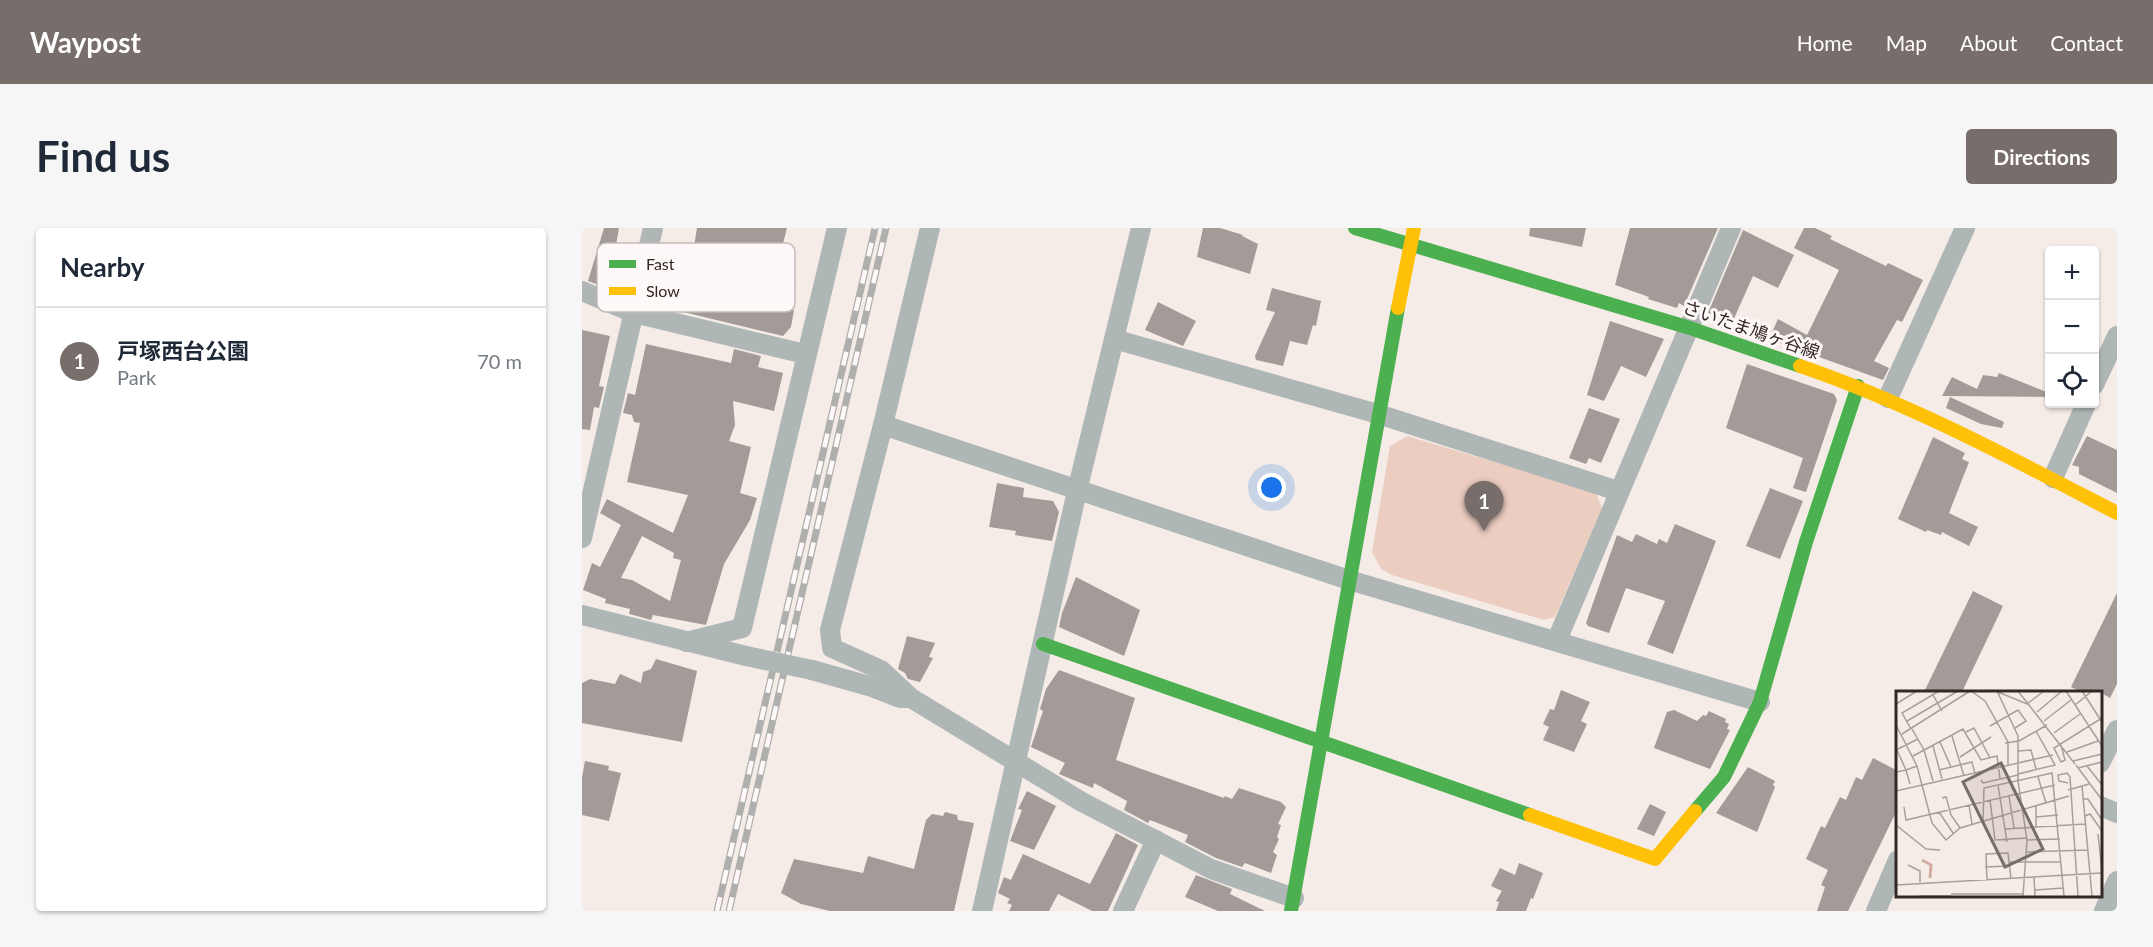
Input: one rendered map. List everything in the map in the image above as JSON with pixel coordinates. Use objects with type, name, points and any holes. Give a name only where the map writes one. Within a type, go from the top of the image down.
[{"type":"street","points":[[650,243],[654,228]]},
{"type":"street","points":[[686,642],[742,628],[805,354],[837,228]]},
{"type":"street","points":[[930,228],[883,425],[830,630],[832,648],[881,670],[911,698],[1082,802],[1211,869],[1292,904],[1378,414],[1414,228]]},
{"type":"street","points":[[982,911],[1077,491],[1141,228]]},
{"type":"street","name":"さいたま鳩ヶ谷線","points":[[1355,228],[1690,328],[1858,386],[1888,398],[2053,478],[2117,513]]},
{"type":"street","points":[[1557,640],[1618,490],[1690,328],[1731,228]]},
{"type":"street","points":[[1888,398],[1965,228]]},
{"type":"street","points":[[582,291],[597,297]]},
{"type":"street","points":[[582,538],[634,313],[805,354]]},
{"type":"street","points":[[2099,375],[2117,336]]},
{"type":"street","points":[[1114,339],[1378,414],[1618,490]]},
{"type":"street","points":[[1044,644],[1655,859],[1724,777],[1739,750],[1760,702],[1806,542],[1858,386]]},
{"type":"street","points":[[2053,478],[2084,408]]},
{"type":"street","points":[[883,425],[1349,580],[1760,702]]},
{"type":"street","points":[[582,615],[686,642],[812,670],[869,686],[900,698],[911,698]]},
{"type":"street","points":[[2102,759],[2117,730]]},
{"type":"street","points":[[2102,807],[2117,813]]},
{"type":"street","points":[[1123,911],[1156,840]]},
{"type":"street","points":[[1876,911],[1896,865]]},
{"type":"street","points":[[2104,911],[2117,880]]},
{"type":"shaded area","points":[[1407,436],[1596,492],[1602,509],[1555,617],[1544,620],[1392,575],[1381,569],[1372,552],[1390,446]]},
{"type":"building","points":[[604,228],[619,228],[616,243],[599,243]]},
{"type":"building","points":[[697,228],[787,228],[783,243],[695,243]]},
{"type":"building","points":[[1203,228],[1220,228],[1243,235],[1258,244],[1250,274],[1197,257]]},
{"type":"building","points":[[1530,228],[1586,228],[1582,247],[1529,236]]},
{"type":"building","points":[[1630,228],[1718,228],[1684,306],[1679,303],[1677,308],[1615,285]]},
{"type":"building","points":[[1804,228],[1815,228],[1832,236],[1830,239],[1886,266],[1888,263],[1923,280],[1902,322],[1897,320],[1874,361],[1889,368],[1883,380],[1769,339],[1778,319],[1807,335],[1839,270],[1794,248]]},
{"type":"building","points":[[1743,230],[1794,255],[1778,288],[1753,276],[1732,323],[1727,323],[1708,313]]},
{"type":"building","points":[[597,251],[597,284],[588,281]]},
{"type":"building","points":[[1272,288],[1321,301],[1316,326],[1313,325],[1307,345],[1290,341],[1283,366],[1256,360],[1255,356],[1275,312],[1266,310]]},
{"type":"building","points":[[1158,302],[1196,321],[1183,346],[1145,330]]},
{"type":"building","points":[[683,312],[794,312],[791,327],[783,336]]},
{"type":"building","points":[[1610,321],[1664,339],[1646,377],[1621,366],[1604,401],[1587,395]]},
{"type":"building","points":[[582,330],[610,336],[599,386],[604,387],[599,408],[594,407],[590,430],[582,429]]},
{"type":"building","points":[[646,344],[731,363],[734,349],[761,356],[758,367],[783,373],[774,411],[733,401],[735,425],[729,441],[751,447],[740,493],[757,498],[750,520],[724,564],[706,625],[653,615],[651,620],[629,614],[630,609],[605,603],[606,599],[583,590],[592,563],[600,567],[621,525],[600,513],[607,499],[673,533],[688,495],[627,482],[640,423],[634,422],[632,415],[623,413],[628,393],[635,395]],"holes":[[[642,536],[674,553],[673,558],[681,560],[670,601],[632,580],[621,578]]]},
{"type":"building","points":[[1747,364],[1834,394],[1837,400],[1806,492],[1793,488],[1803,458],[1726,428]]},
{"type":"building","points":[[1999,373],[2045,391],[2045,397],[1942,396],[1952,377],[1977,389],[1983,375],[1997,377]]},
{"type":"building","points":[[1950,397],[2004,422],[2002,428],[1981,424],[1946,408]]},
{"type":"building","points":[[1589,408],[1620,419],[1601,463],[1589,458],[1586,464],[1569,458]]},
{"type":"building","points":[[2087,436],[2117,450],[2117,493],[2079,474],[2079,467],[2072,465]]},
{"type":"building","points":[[1933,437],[1965,453],[1962,459],[1969,462],[1949,513],[1978,527],[1969,546],[1942,532],[1941,535],[1927,530],[1926,532],[1898,519]]},
{"type":"building","points":[[997,483],[1024,488],[1023,497],[1053,501],[1059,512],[1052,541],[1015,535],[1016,531],[989,527]]},
{"type":"building","points":[[1770,488],[1803,501],[1780,559],[1746,546]]},
{"type":"building","points":[[1675,524],[1716,541],[1673,654],[1647,644],[1665,601],[1626,588],[1609,633],[1588,626],[1586,623],[1617,535],[1632,542],[1636,534],[1657,544],[1659,539],[1667,543]]},
{"type":"building","points":[[1076,577],[1140,610],[1124,656],[1059,627]]},
{"type":"building","points":[[1973,591],[2003,606],[1962,691],[1924,691]]},
{"type":"building","points":[[2117,593],[2117,684],[2110,698],[2102,691],[2079,691],[2071,687]]},
{"type":"building","points":[[907,636],[935,643],[929,657],[933,658],[920,682],[908,679],[905,673],[898,669]]},
{"type":"building","points":[[656,659],[697,671],[682,742],[582,723],[582,683],[590,679],[615,684],[620,674],[641,683],[643,672],[651,669]]},
{"type":"building","points":[[1059,670],[1135,698],[1116,760],[1224,798],[1225,796],[1232,799],[1239,788],[1281,802],[1286,807],[1278,824],[1281,825],[1277,837],[1279,839],[1273,852],[1277,855],[1271,873],[1245,863],[1242,867],[1216,858],[1185,842],[1188,835],[1150,820],[1148,823],[1124,810],[1127,801],[1094,783],[1093,788],[1059,774],[1065,763],[1031,747],[1043,711],[1040,709],[1046,689]]},
{"type":"building","points":[[1561,690],[1590,702],[1581,721],[1587,724],[1574,752],[1543,740],[1549,727],[1543,724],[1550,709],[1554,710]]},
{"type":"building","points":[[1674,710],[1697,721],[1703,715],[1706,716],[1709,711],[1726,719],[1725,722],[1729,724],[1727,729],[1730,730],[1710,769],[1654,748],[1667,712]]},
{"type":"building","points":[[1873,758],[1896,770],[1896,812],[1848,911],[1817,911],[1825,887],[1821,885],[1828,870],[1806,859],[1821,826],[1825,828],[1840,797],[1846,800],[1856,777],[1862,780]]},
{"type":"building","points":[[585,761],[609,766],[608,770],[621,773],[609,821],[582,815],[582,777]]},
{"type":"building","points":[[1748,767],[1775,781],[1773,785],[1775,787],[1757,832],[1716,813]]},
{"type":"building","points":[[1027,791],[1056,806],[1034,850],[1010,841],[1022,810],[1018,809]]},
{"type":"building","points":[[1650,804],[1666,812],[1654,836],[1637,829]]},
{"type":"building","points":[[945,812],[957,815],[958,820],[974,823],[954,911],[830,911],[801,904],[781,893],[794,859],[863,873],[868,856],[914,869],[926,820],[932,814],[943,816]]},
{"type":"building","points":[[1116,833],[1138,845],[1108,911],[1092,911],[1058,894],[1049,911],[1009,911],[1012,905],[1007,903],[1010,899],[998,893],[1004,877],[1011,880],[1023,854],[1090,884]]},
{"type":"building","points":[[1519,863],[1543,873],[1533,899],[1531,898],[1526,911],[1496,911],[1499,902],[1496,901],[1502,891],[1491,886],[1500,868],[1515,875]]},
{"type":"building","points":[[1196,875],[1232,889],[1230,894],[1265,911],[1218,911],[1185,897]]},
{"type":"railway","points":[[717,911],[875,228]]},
{"type":"railway","points":[[729,911],[886,228]]},
{"type":"traffic: fast","points":[[1355,228],[1690,328],[1800,366]]},
{"type":"traffic: fast","points":[[1291,911],[1398,308]]},
{"type":"traffic: fast","points":[[1695,811],[1724,777],[1760,702],[1806,542],[1858,386]]},
{"type":"traffic: fast","points":[[1043,644],[1530,815]]},
{"type":"traffic: slow","points":[[1398,308],[1414,228]]},
{"type":"traffic: slow","points":[[1800,366],[1922,415],[2117,513]]},
{"type":"traffic: slow","points":[[1530,815],[1655,859],[1695,811]]},
{"type":"place","name":"戸塚西台公園","points":[[1484,531]]}]
